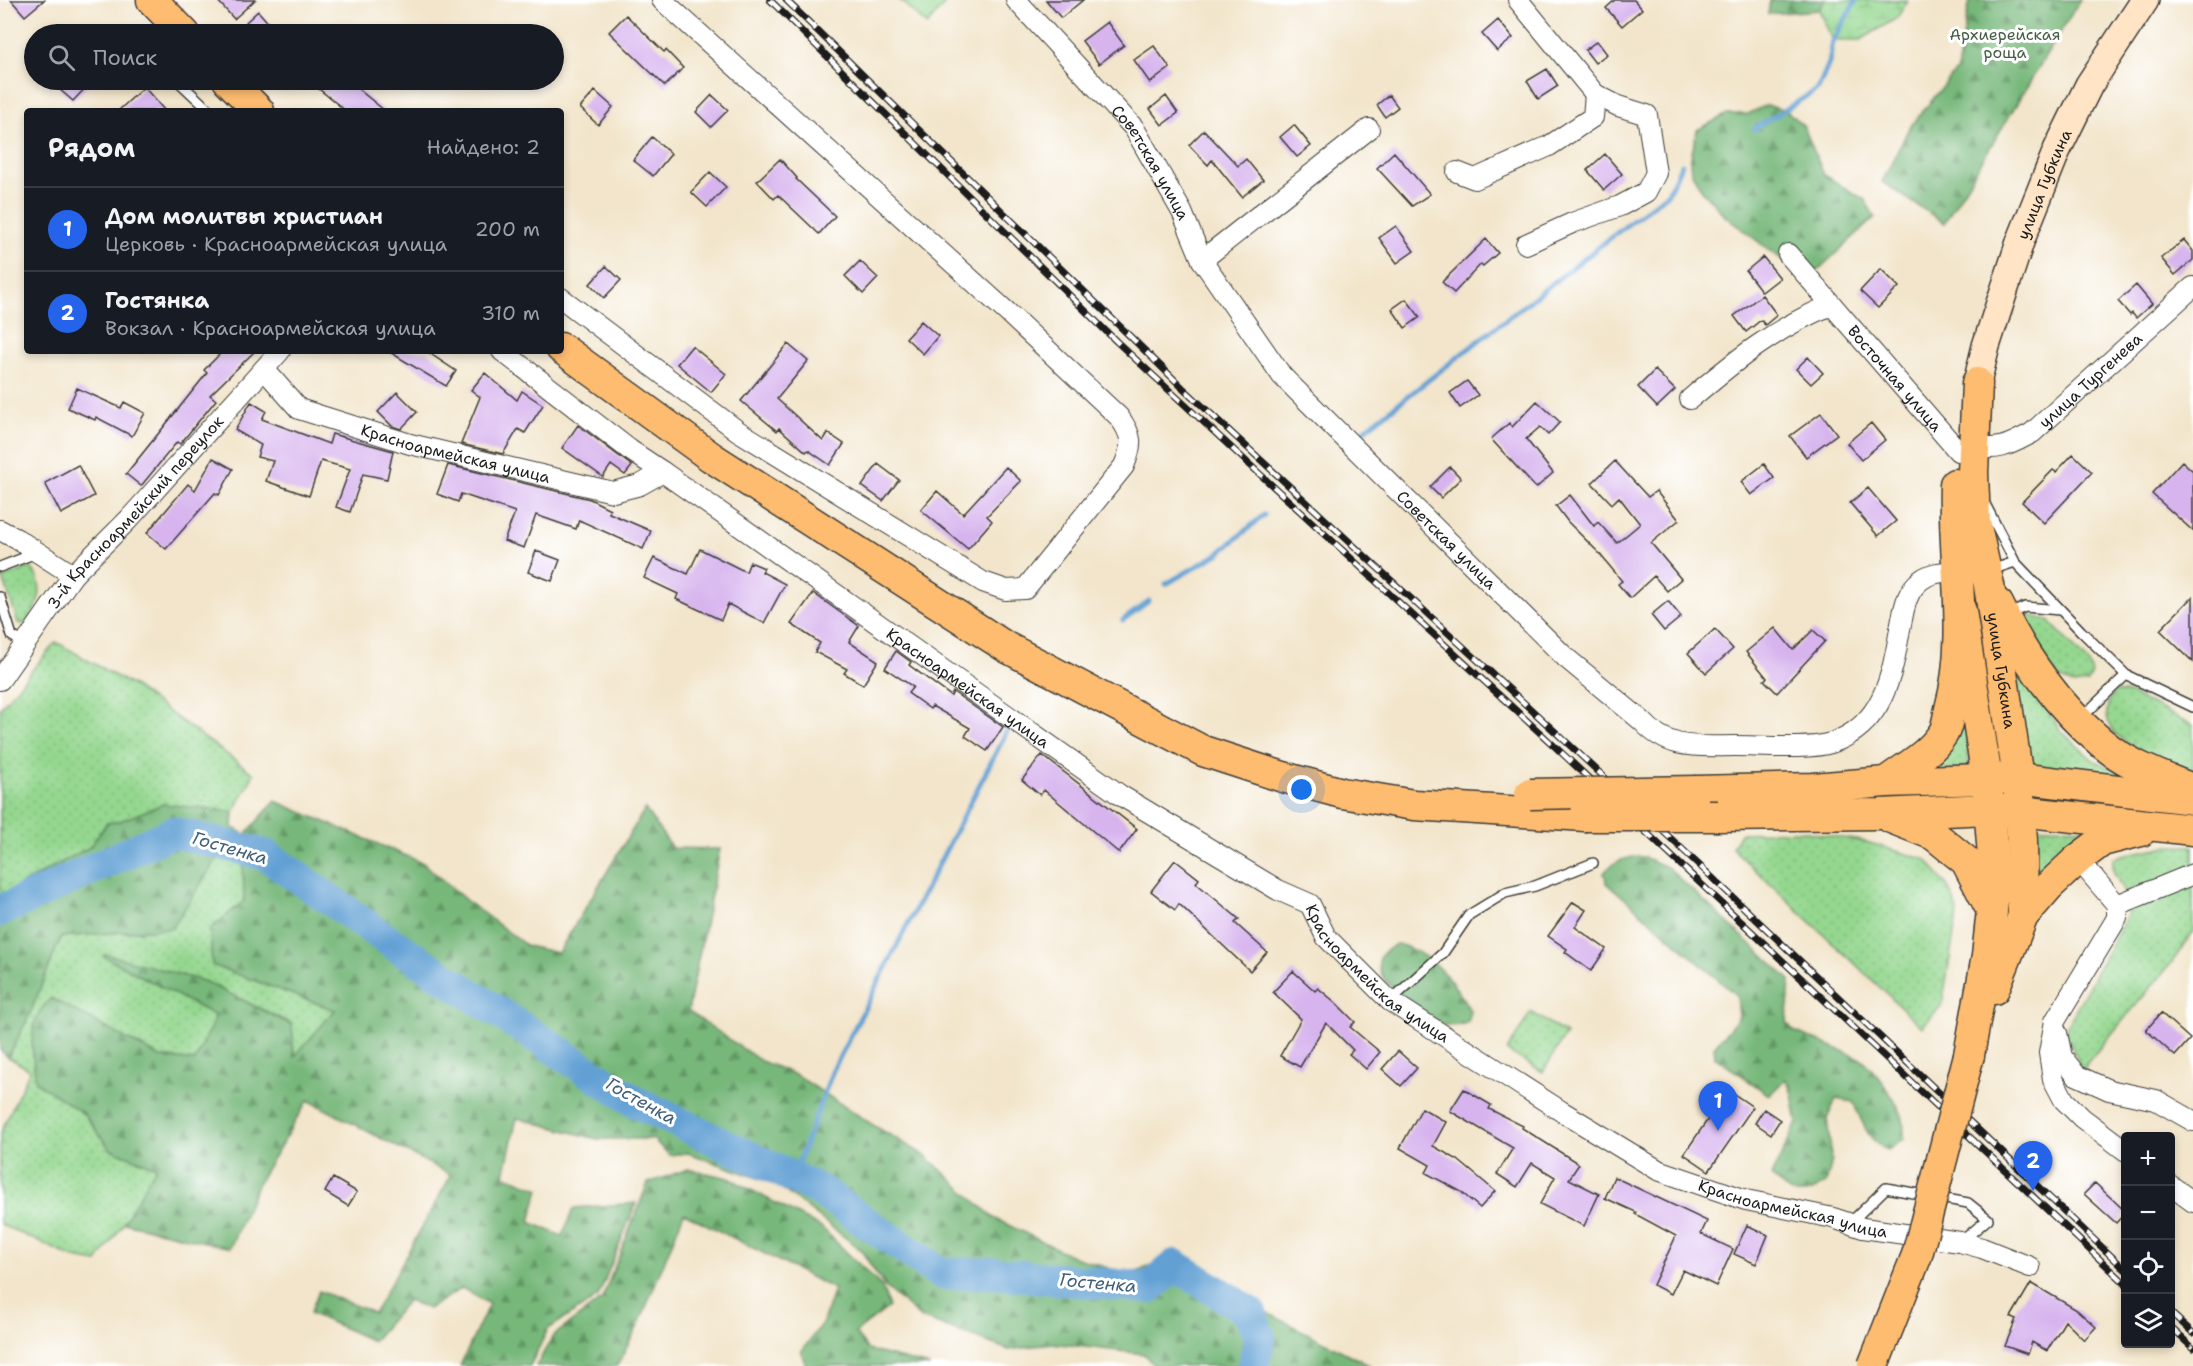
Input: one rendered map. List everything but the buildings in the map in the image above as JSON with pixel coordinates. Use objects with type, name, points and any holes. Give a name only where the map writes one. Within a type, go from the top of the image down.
[{"type":"main road","name":"улица Губкина","points":[[1969,1055],[1987,956],[1995,882],[1988,779],[1961,611],[1956,571],[1954,517],[1977,383],[1986,346],[2020,242],[2057,150],[2089,85],[2145,0]]},
{"type":"main road","points":[[238,90],[257,108]]},
{"type":"main road","points":[[564,350],[711,457],[1006,647],[1203,751],[1283,777],[1342,793],[1414,804],[1585,816],[1880,814],[1989,809],[2193,830]]},
{"type":"main road","name":"улица Губкина","points":[[1966,449],[1973,482],[1975,522],[2001,628],[2018,778],[2023,916]]},
{"type":"main road","points":[[1886,782],[1922,755],[1943,734],[1958,683],[1961,611]]},
{"type":"main road","points":[[2001,628],[2046,684],[2103,744],[2137,766],[2193,789]]},
{"type":"main road","points":[[1123,709],[1256,758],[1367,785],[1427,793],[1696,791],[2018,778],[2193,799]]},
{"type":"main road","points":[[1880,814],[1934,834],[1952,848],[1966,861],[1992,913]]},
{"type":"main road","points":[[1873,1366],[1917,1255],[1969,1055],[2023,916],[2049,886],[2078,859],[2102,841],[2158,826]]},
{"type":"street","points":[[564,300],[738,431],[983,582],[1005,590],[1025,589],[1124,466],[1131,449],[1129,430],[1119,417],[662,0]]},
{"type":"street","name":"Советская улица","points":[[1016,0],[1134,128],[1182,212],[1202,260],[1282,376],[1565,657],[1642,721],[1652,733],[1667,741],[1686,746],[1828,744],[1845,737],[1857,730],[1884,695],[1891,677],[1909,594],[1922,579],[1934,574],[1956,571]]},
{"type":"street","points":[[1518,0],[1594,94],[1618,106],[1647,115],[1656,173],[1646,192],[1620,206],[1572,223],[1526,244]]},
{"type":"street","points":[[1457,172],[1475,179],[1549,146],[1593,117],[1594,94]]},
{"type":"street","points":[[1202,260],[1370,129]]},
{"type":"street","name":"Восточная улица","points":[[1788,254],[1832,305],[1966,449]]},
{"type":"street","name":"улица Тургенева","points":[[1966,449],[1988,450],[2007,447],[2032,433],[2193,287]]},
{"type":"street","points":[[1690,399],[1715,377],[1770,337],[1804,315],[1832,305]]},
{"type":"street","name":"3-й Красноармейский переулок","points":[[0,680],[73,575],[129,519],[277,354]]},
{"type":"street","name":"Красноармейская улица","points":[[506,354],[630,450],[1120,795],[1278,890],[1310,904],[1326,937],[1390,1001],[1561,1111],[1658,1170],[1746,1200],[1851,1222],[1863,1228],[1960,1242],[2030,1267]]},
{"type":"street","name":"Красноармейская улица","points":[[264,369],[299,409],[410,444],[613,492],[640,485],[663,472]]},
{"type":"street","points":[[0,530],[73,575]]},
{"type":"street","points":[[2078,859],[2117,905],[2117,918],[2055,1021],[2049,1053],[2053,1079],[2064,1100],[2082,1118],[2121,1147]]},
{"type":"street","points":[[2117,905],[2193,874]]},
{"type":"street","points":[[2055,1021],[2062,1057],[2076,1075],[2109,1090],[2157,1100],[2193,1121]]},
{"type":"street","points":[[2171,1186],[2193,1202]]},
{"type":"lane","points":[[188,90],[207,108]]},
{"type":"lane","points":[[1973,482],[2015,562],[2060,610],[2126,675],[2193,707]]},
{"type":"lane","points":[[0,567],[38,552]]},
{"type":"lane","points":[[1987,578],[2015,562]]},
{"type":"lane","points":[[0,597],[12,636],[24,643]]},
{"type":"lane","points":[[2001,628],[2025,608],[2060,610]]},
{"type":"lane","points":[[2079,721],[2126,675]]},
{"type":"lane","points":[[1390,1001],[1443,952],[1469,915],[1505,893],[1535,886],[1593,863]]},
{"type":"lane","points":[[1851,1222],[1886,1188],[1968,1203],[1988,1219],[1960,1242]]},
{"type":"green space","points":[[900,0],[948,0],[927,25]]},
{"type":"green space","points":[[1770,0],[1825,0],[1819,10],[1768,14]]},
{"type":"green space","points":[[1825,0],[1908,0],[1897,18],[1859,41],[1833,41],[1819,10]]},
{"type":"green space","name":"Архиерейская роща","points":[[1970,0],[2080,0],[1944,223],[1882,182],[1909,128],[1957,70]]},
{"type":"green space","points":[[1767,105],[1788,112],[1804,127],[1824,175],[1865,200],[1875,217],[1818,270],[1797,271],[1727,218],[1703,192],[1691,172],[1690,162],[1697,130],[1727,114],[1748,114]]},
{"type":"green space","points":[[31,567],[39,582],[39,596],[25,624],[18,623],[3,578]]},
{"type":"green space","points":[[2028,615],[2048,620],[2088,663],[2092,673],[2088,683],[2073,685],[2058,677],[2024,629],[2022,618]]},
{"type":"green space","points":[[56,642],[133,686],[254,774],[234,812],[163,804],[120,822],[107,823],[90,847],[0,896],[0,708]]},
{"type":"green space","points":[[2008,644],[2060,730],[2093,760],[2125,775],[2127,780],[2025,770]]},
{"type":"green space","points":[[1965,691],[1969,767],[1907,776]]},
{"type":"green space","points":[[2115,692],[2131,694],[2193,725],[2193,773],[2179,770],[2154,758],[2113,731],[2108,721],[2107,711],[2109,701]]},
{"type":"green space","points":[[275,801],[423,863],[468,902],[527,946],[558,953],[645,809],[672,848],[720,849],[688,1011],[761,1061],[796,1075],[926,1156],[994,1218],[1074,1257],[1130,1275],[1177,1254],[1237,1297],[1371,1366],[1154,1366],[1144,1354],[1052,1343],[1009,1350],[921,1318],[884,1286],[861,1250],[777,1185],[688,1153],[669,1155],[653,1139],[597,1139],[517,1118],[504,1175],[539,1189],[530,1222],[562,1236],[574,1208],[636,1203],[598,1297],[548,1329],[530,1366],[460,1366],[489,1304],[462,1288],[428,1309],[408,1300],[373,1341],[310,1313],[319,1291],[374,1313],[451,1175],[308,1100],[258,1183],[230,1248],[124,1223],[156,1167],[110,1149],[84,1114],[36,1082],[32,1037],[37,1017],[51,998],[160,1057],[195,1061],[216,1016],[103,956],[106,954],[206,982],[292,1025],[294,1057],[335,1010],[212,965],[210,929],[244,901],[243,856],[222,851],[172,928],[61,937],[29,1016],[8,1057],[0,1050],[0,896],[90,847],[107,823],[120,821],[163,804],[234,812],[233,827],[245,835]]},
{"type":"green space","points":[[2035,827],[2119,828],[2034,896]]},
{"type":"green space","points":[[1801,831],[1866,842],[1927,860],[1948,887],[1958,910],[1942,1005],[1922,1027],[1732,848],[1740,833]]},
{"type":"green space","points":[[2169,846],[2193,846],[2193,868],[2125,895],[2113,870],[2113,859],[2122,855]]},
{"type":"green space","points":[[221,851],[243,855],[244,901],[210,929],[212,965],[335,1010],[294,1058],[292,1024],[206,982],[104,956],[216,1016],[195,1061],[160,1057],[52,999],[36,1082],[84,1114],[110,1149],[156,1167],[124,1223],[97,1262],[74,1258],[0,1224],[0,1134],[30,1070],[8,1057],[29,1016],[61,937],[172,928]]},
{"type":"green space","points":[[1638,856],[1667,867],[1790,980],[1787,1023],[1794,1031],[1859,1058],[1865,1063],[1878,1077],[1901,1112],[1904,1139],[1888,1150],[1881,1147],[1866,1130],[1853,1102],[1836,1099],[1827,1119],[1832,1161],[1826,1183],[1809,1192],[1797,1194],[1786,1189],[1771,1176],[1797,1123],[1792,1094],[1786,1079],[1769,1095],[1715,1057],[1714,1047],[1739,1017],[1737,996],[1607,883],[1604,873],[1611,866]]},
{"type":"green space","points":[[2193,882],[2193,933],[2169,966],[2087,1063],[2083,1073],[2065,1030],[2131,908]]},
{"type":"green space","points":[[1397,944],[1421,954],[1441,970],[1471,1012],[1468,1022],[1451,1026],[1437,1023],[1390,986],[1379,969],[1379,960],[1385,952]]},
{"type":"green space","points":[[1531,1012],[1566,1034],[1543,1072],[1507,1051]]},
{"type":"green space","points":[[688,1169],[729,1178],[822,1228],[882,1287],[889,1307],[855,1333],[868,1350],[930,1366],[806,1366],[801,1352],[823,1322],[834,1289],[684,1213],[639,1324],[617,1366],[536,1366],[553,1336],[602,1299],[648,1183]]},
{"type":"waterway","points":[[1754,129],[1818,89],[1829,63],[1833,41],[1856,0]]},
{"type":"waterway","points":[[1362,432],[1668,193],[1682,164]]},
{"type":"waterway","points":[[1166,584],[1218,554],[1264,515]]},
{"type":"waterway","points":[[1123,620],[1149,601]]},
{"type":"waterway","points":[[793,1177],[833,1070],[1007,731]]},
{"type":"waterway","name":"Гостенка","points":[[0,911],[173,832],[266,855],[389,941],[634,1101],[819,1190],[942,1274],[993,1273],[1150,1288],[1175,1265],[1251,1313],[1260,1338],[1253,1366]]},
{"type":"railway","points":[[770,0],[1117,342],[1564,755],[2121,1279]]},
{"type":"railway","points":[[786,0],[1183,388],[1680,847],[2121,1265]]},
{"type":"railway","points":[[2175,1317],[2193,1333]]},
{"type":"railway","points":[[2175,1332],[2193,1348]]},
{"type":"place","name":"Дом молитвы христиан","points":[[1718,1131]]},
{"type":"place","name":"Гостянка","points":[[2033,1191]]}]
